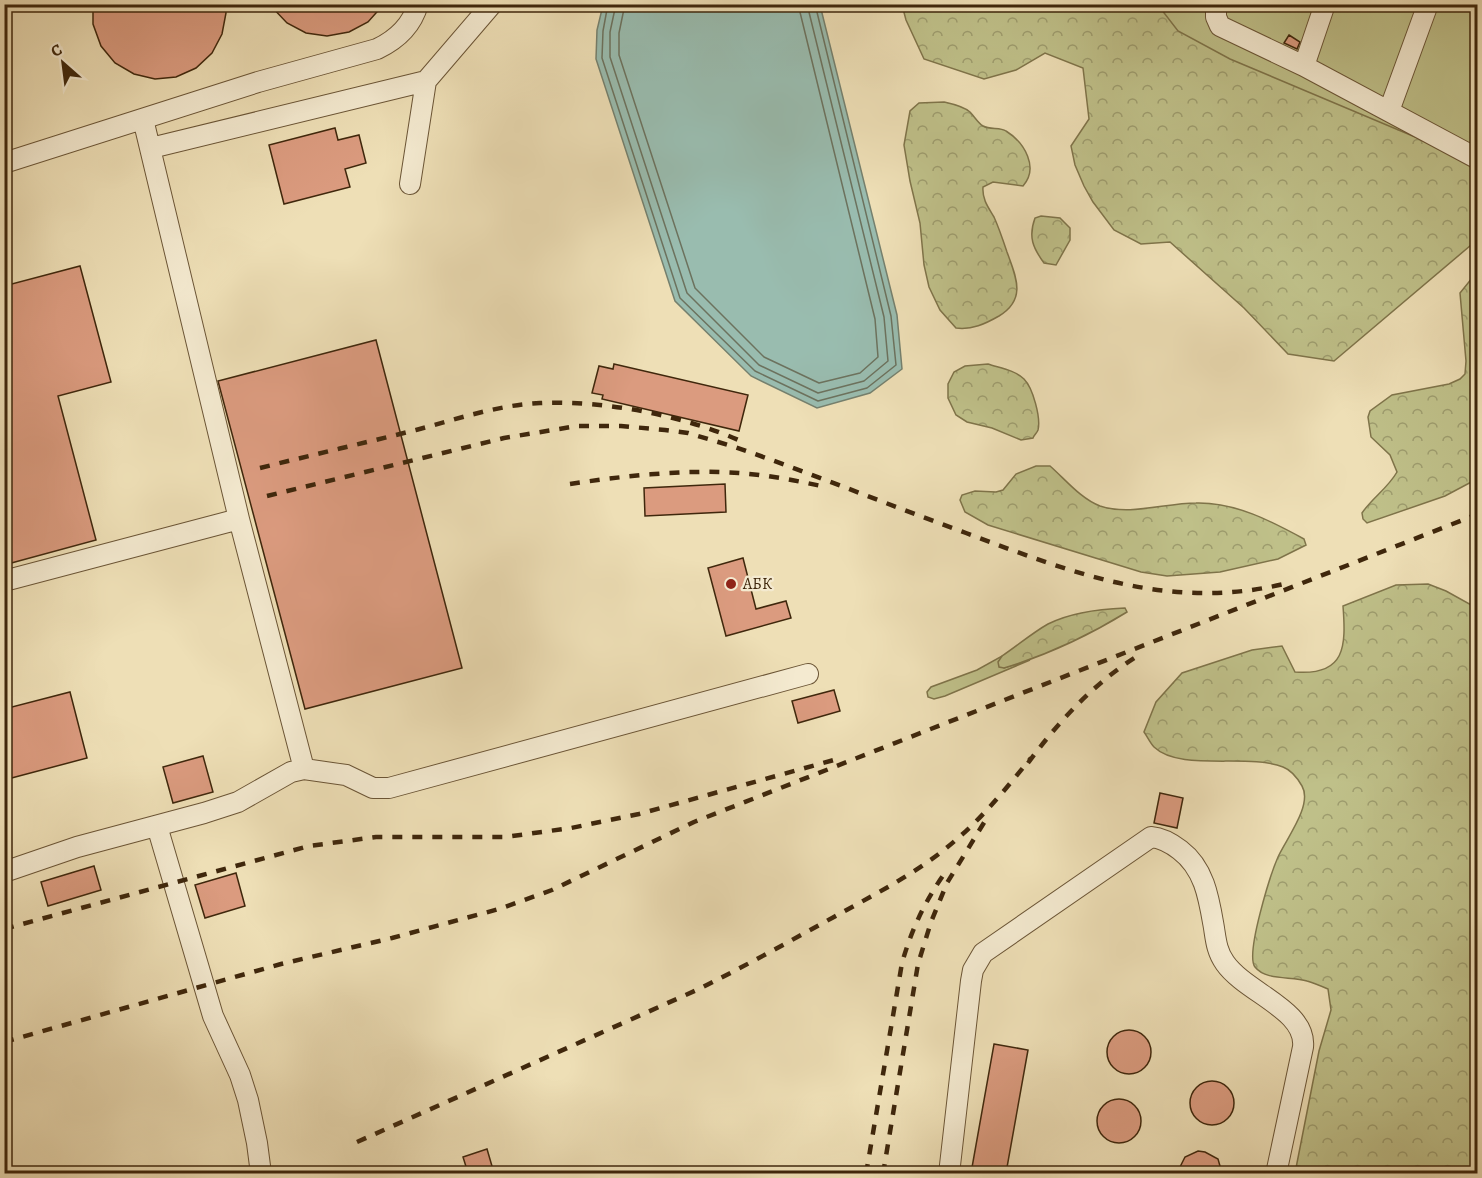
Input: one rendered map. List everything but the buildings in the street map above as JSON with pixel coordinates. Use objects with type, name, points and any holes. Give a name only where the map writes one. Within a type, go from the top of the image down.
[{"type":"lane","points":[[4,163],[258,82],[377,49],[388,44],[405,28],[413,19],[418,4]]},
{"type":"lane","points":[[410,184],[426,81],[492,4]]},
{"type":"lane","points":[[1216,4],[1216,17],[1220,26],[1304,66],[1478,159]]},
{"type":"lane","points":[[1304,66],[1325,4]]},
{"type":"lane","points":[[1389,111],[1428,4]]},
{"type":"lane","points":[[151,148],[426,81]]},
{"type":"lane","points":[[143,119],[239,519],[304,769]]},
{"type":"lane","points":[[4,581],[239,519]]},
{"type":"lane","points":[[4,872],[77,847],[238,802],[291,772],[304,769],[346,775],[373,788],[389,788],[808,674]]},
{"type":"lane","points":[[157,826],[213,1016],[240,1075],[248,1100],[260,1166]]},
{"type":"lane","points":[[949,1173],[971,981],[977,962],[984,953],[1150,837],[1161,838],[1187,855],[1205,882],[1216,948],[1225,964],[1253,990],[1287,1012],[1301,1029],[1304,1039],[1303,1047],[1276,1173]]},
{"type":"green space","points":[[902,5],[1158,5],[1178,31],[1230,59],[1477,163],[1477,240],[1334,361],[1288,354],[1244,308],[1170,242],[1141,244],[1114,230],[1093,202],[1075,165],[1071,146],[1089,119],[1083,68],[1045,53],[1016,70],[984,79],[924,59],[906,20]]},
{"type":"green space","points":[[1116,5],[1477,5],[1477,201]]},
{"type":"green space","points":[[944,102],[967,110],[983,126],[1001,129],[1013,136],[1024,149],[1030,164],[1028,179],[1023,186],[993,182],[983,187],[984,199],[998,225],[1017,287],[1016,295],[1008,309],[983,324],[968,328],[956,328],[940,310],[929,287],[924,265],[920,223],[904,145],[910,111],[919,103]]},
{"type":"green space","points":[[1041,216],[1060,218],[1070,228],[1070,240],[1056,265],[1044,263],[1033,242],[1032,231],[1035,218]]},
{"type":"green space","points":[[1477,276],[1477,479],[1445,496],[1367,523],[1362,513],[1397,472],[1390,455],[1371,437],[1368,417],[1370,411],[1392,395],[1449,384],[1465,374],[1460,293],[1472,278]]},
{"type":"green space","points":[[988,364],[1016,373],[1027,383],[1033,396],[1039,425],[1033,438],[1021,440],[992,428],[967,422],[956,415],[948,398],[948,384],[954,372],[965,366]]},
{"type":"green space","points":[[1036,466],[1050,466],[1080,494],[1100,506],[1123,510],[1196,503],[1225,506],[1239,509],[1279,526],[1304,539],[1306,545],[1278,559],[1220,572],[1167,576],[1141,572],[988,525],[965,512],[960,500],[962,495],[975,491],[1003,490],[1016,474]]},
{"type":"green space","points":[[1428,584],[1446,591],[1477,610],[1477,1173],[1295,1173],[1319,1051],[1331,1010],[1328,989],[1307,981],[1272,976],[1260,971],[1255,967],[1253,947],[1270,879],[1304,803],[1302,786],[1289,770],[1268,763],[1180,759],[1154,747],[1144,732],[1156,702],[1182,673],[1252,650],[1282,646],[1295,672],[1324,669],[1339,656],[1343,646],[1343,606],[1396,585]]},
{"type":"green space","points":[[1125,608],[1127,612],[1067,644],[1020,663],[1004,668],[999,667],[998,662],[1002,656],[1048,624],[1086,612]]},
{"type":"green space","points":[[1002,656],[999,662],[1004,668],[1030,660],[945,696],[934,699],[928,697],[927,692],[931,687],[977,670]]},
{"type":"water","points":[[603,5],[820,5],[897,315],[902,369],[870,393],[817,408],[751,376],[675,301],[596,59],[597,30]]},
{"type":"railway","points":[[260,468],[462,417],[524,404],[540,403],[591,404],[645,412],[698,425],[745,443]]},
{"type":"railway","points":[[267,496],[504,438],[577,426],[621,426],[688,433],[735,447],[1045,562],[1122,584],[1200,593],[1241,591],[1284,584]]},
{"type":"railway","points":[[570,484],[654,474],[719,472],[770,476],[821,486]]},
{"type":"railway","points":[[4,1042],[281,964],[392,938],[499,909],[552,890],[694,822],[1478,514]]},
{"type":"railway","points":[[1028,763],[1052,732],[1092,690],[1139,655]]},
{"type":"railway","points":[[4,929],[309,846],[376,837],[505,837],[571,828],[639,814],[841,758]]},
{"type":"railway","points":[[357,1142],[699,989],[886,888],[930,861],[957,839],[987,810],[1031,758]]},
{"type":"railway","points":[[883,1174],[918,964],[931,922],[947,883],[985,821]]},
{"type":"railway","points":[[866,1174],[902,963],[920,914],[947,870]]},
{"type":"place","name":"АБК","points":[[731,584]]}]
